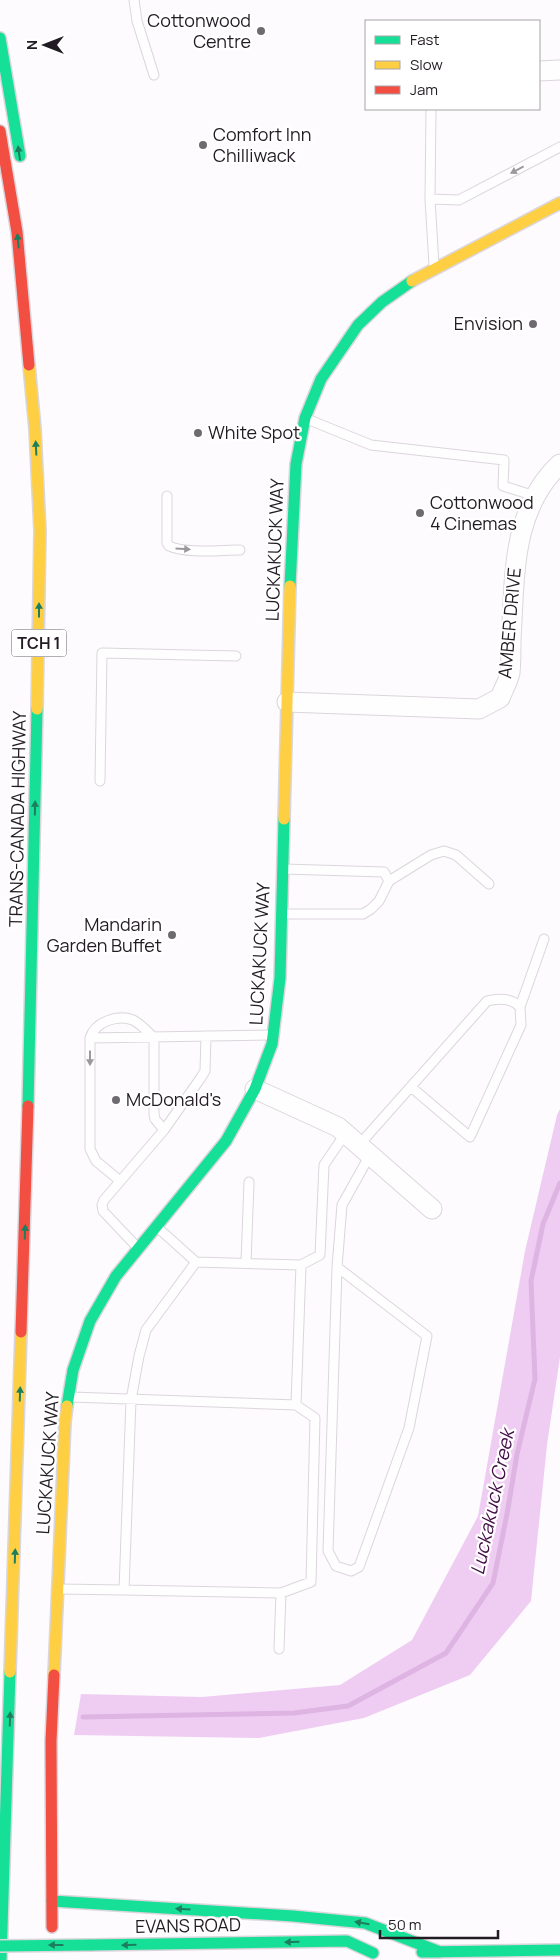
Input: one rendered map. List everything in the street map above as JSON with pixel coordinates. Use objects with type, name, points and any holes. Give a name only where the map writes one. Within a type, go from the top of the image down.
[{"type":"main road","points":[[0,38],[21,165]]},
{"type":"main road","name":"TRANS-CANADA HIGHWAY","points":[[0,131],[17,232],[35,429],[40,531],[39,661],[29,1071],[1,1960]]},
{"type":"main road","name":"LUCKAKUCK WAY","points":[[52,1927],[51,1741],[65,1422],[68,1397],[74,1370],[90,1321],[116,1276],[226,1141],[255,1089],[272,1044],[280,978],[287,702],[296,464],[305,418],[321,380],[358,326],[382,302],[416,278],[560,203]]},
{"type":"main road","points":[[28,230],[35,429]]},
{"type":"main road","points":[[52,1901],[293,1916],[365,1923],[440,1952]]},
{"type":"main road","name":"EVANS ROAD","points":[[0,1946],[347,1941],[378,1953],[360,1958]]},
{"type":"main road","points":[[22,1945],[24,1960]]},
{"type":"main road","points":[[412,1952],[560,1950]]},
{"type":"street","points":[[540,71],[560,70]]},
{"type":"street","name":"AMBER DRIVE","points":[[287,702],[480,709],[500,698],[510,675],[515,565],[526,514],[535,496],[560,464]]},
{"type":"street","points":[[255,1089],[338,1127],[432,1209]]},
{"type":"lane","points":[[134,0],[138,22],[154,75]]},
{"type":"lane","points":[[430,110],[430,199],[434,268]]},
{"type":"lane","points":[[430,199],[459,200],[560,147]]},
{"type":"lane","points":[[305,418],[371,445],[504,460],[503,486],[535,496]]},
{"type":"lane","points":[[167,496],[167,543],[169,546],[175,549],[187,550],[240,550]]},
{"type":"lane","points":[[100,781],[102,653],[236,656]]},
{"type":"lane","points":[[282,914],[363,914],[379,901],[389,881],[431,855],[444,851],[456,855],[489,884]]},
{"type":"lane","points":[[283,869],[384,872],[389,881]]},
{"type":"lane","points":[[411,1087],[470,1137],[521,1025],[520,1007],[544,939]]},
{"type":"lane","points":[[156,1225],[196,1262],[301,1264],[320,1255],[324,1166],[358,1145],[487,1001],[504,999],[514,1002],[520,1007]]},
{"type":"lane","points":[[119,1180],[96,1161],[90,1149],[90,1038],[98,1027],[108,1020],[124,1018],[132,1020],[140,1024],[154,1038],[154,1114],[155,1119],[164,1130]]},
{"type":"lane","points":[[90,1038],[273,1035]]},
{"type":"lane","points":[[138,1247],[103,1210],[102,1205],[119,1180],[164,1130],[205,1071],[206,1036]]},
{"type":"lane","points":[[337,1267],[427,1336],[409,1428],[359,1567],[352,1571],[336,1566],[328,1551],[337,1267],[342,1205],[358,1145]]},
{"type":"lane","points":[[246,1263],[249,1182]]},
{"type":"lane","points":[[124,1590],[131,1400],[138,1356],[146,1330],[196,1262]]},
{"type":"lane","points":[[296,1405],[301,1264]]},
{"type":"lane","points":[[58,1589],[281,1593],[311,1582],[315,1418],[296,1405],[68,1397]]},
{"type":"lane","points":[[278,1649],[281,1593]]},
{"type":"shaded area","points":[[560,1109],[560,1357],[547,1445],[531,1601],[470,1675],[364,1718],[259,1738],[74,1735],[81,1694],[202,1697],[340,1685],[412,1640],[478,1516],[525,1251]]},
{"type":"waterway","name":"Luckakuck Creek","points":[[83,1717],[294,1713],[348,1706],[446,1653],[493,1583],[517,1454],[535,1379],[531,1281],[543,1224],[560,1183]]},
{"type":"traffic: fast","points":[[0,38],[20,156]]},
{"type":"traffic: fast","points":[[290,586],[296,464],[305,418],[321,379],[358,325],[382,302],[412,281]]},
{"type":"traffic: fast","points":[[28,1106],[37,709]]},
{"type":"traffic: fast","points":[[67,1406],[73,1370],[90,1321],[116,1276],[226,1141],[255,1089],[272,1044],[280,978],[284,819]]},
{"type":"traffic: fast","points":[[1,1960],[10,1672]]},
{"type":"traffic: fast","points":[[52,1901],[293,1916],[365,1923],[440,1952]]},
{"type":"traffic: fast","points":[[90,1945],[347,1941],[373,1953]]},
{"type":"traffic: fast","points":[[0,1946],[90,1945]]},
{"type":"traffic: fast","points":[[422,1952],[560,1950]]},
{"type":"traffic: slow","points":[[412,281],[560,203]]},
{"type":"traffic: slow","points":[[29,365],[35,429],[40,531],[37,709]]},
{"type":"traffic: slow","points":[[284,819],[290,586]]},
{"type":"traffic: slow","points":[[10,1672],[21,1332]]},
{"type":"traffic: slow","points":[[54,1675],[67,1406]]},
{"type":"traffic: jam","points":[[0,131],[17,232],[29,365]]},
{"type":"traffic: jam","points":[[21,1332],[28,1106]]},
{"type":"traffic: jam","points":[[52,1927],[51,1741],[54,1675]]},
{"type":"place","name":"Cottonwood Centre","points":[[261,31]]},
{"type":"place","name":"Comfort Inn Chilliwack","points":[[203,145]]},
{"type":"place","name":"Envision","points":[[533,324]]},
{"type":"place","name":"White Spot","points":[[198,433]]},
{"type":"place","name":"Cottonwood 4 Cinemas","points":[[420,513]]},
{"type":"place","name":"Mandarin Garden Buffet","points":[[172,935]]},
{"type":"place","name":"McDonald's","points":[[116,1100]]}]
